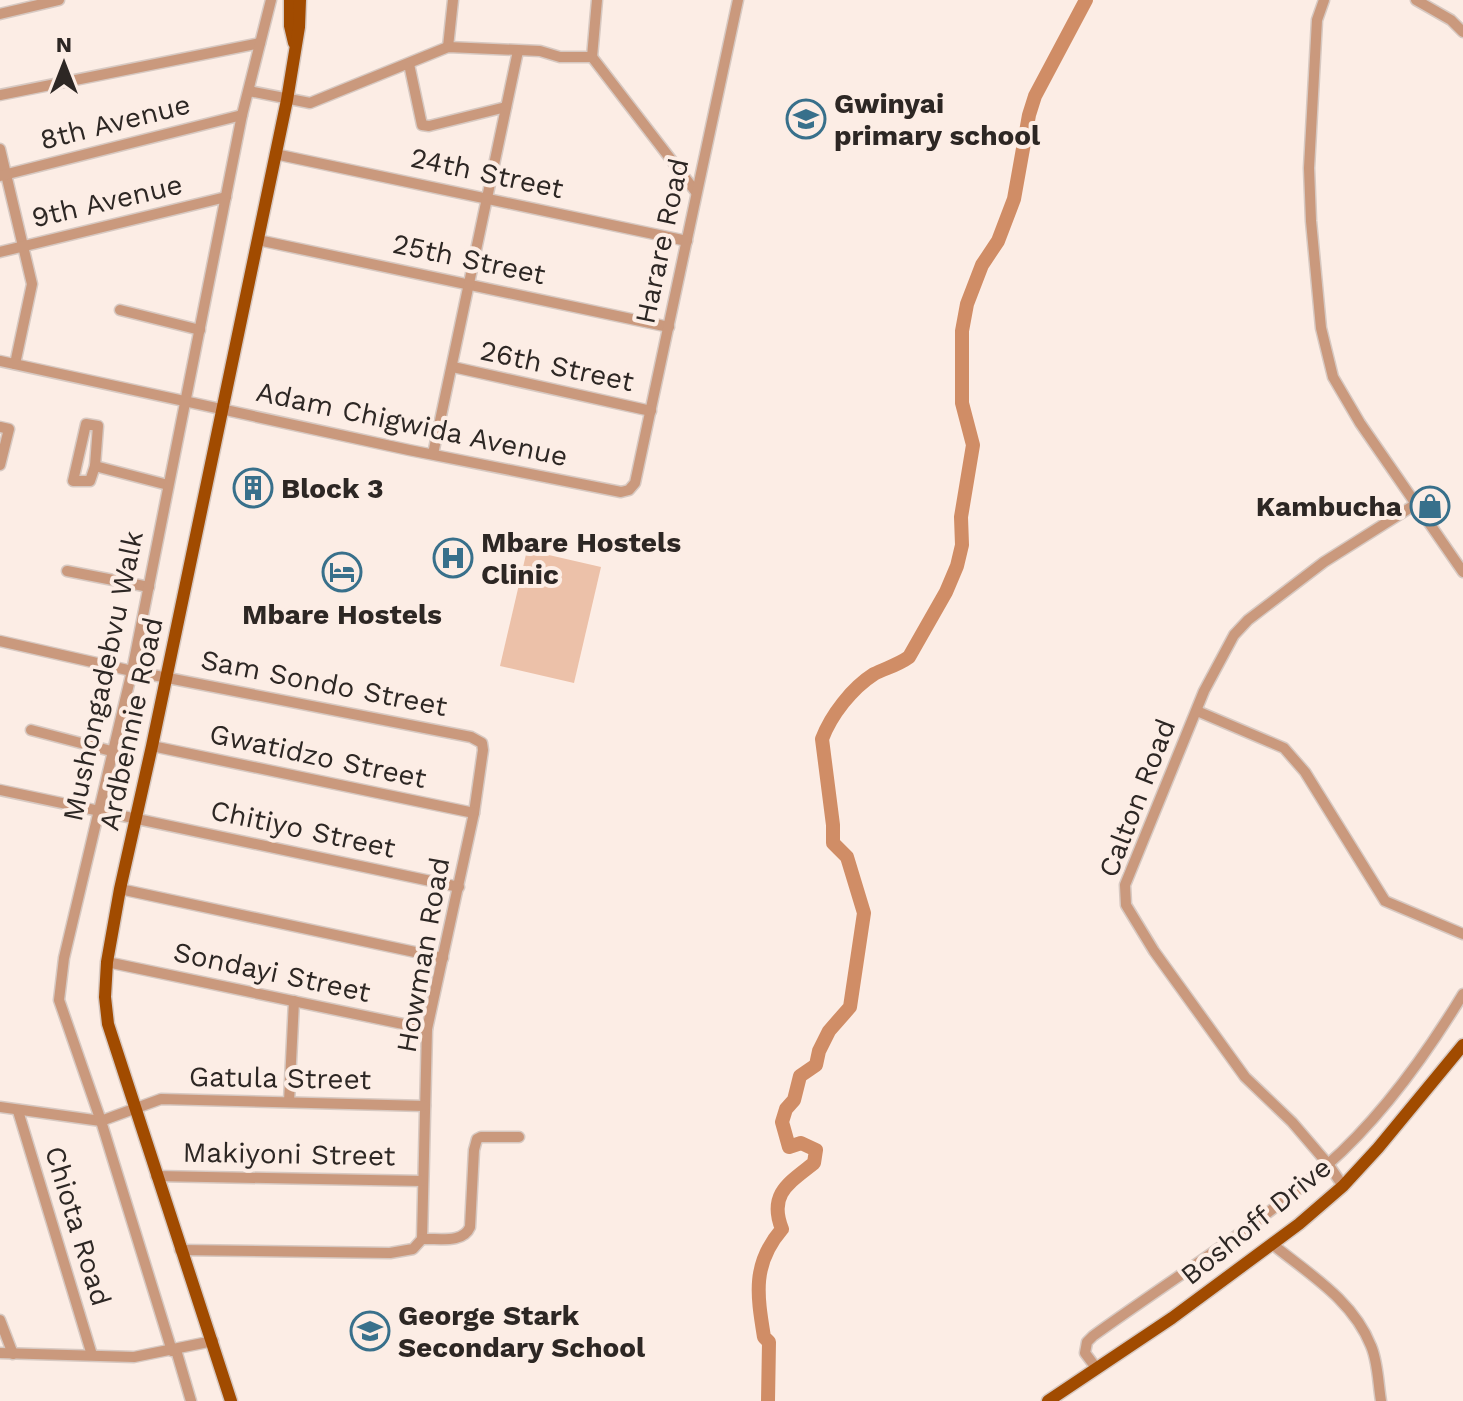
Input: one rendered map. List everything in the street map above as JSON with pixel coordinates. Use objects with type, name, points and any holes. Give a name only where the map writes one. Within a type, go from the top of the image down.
[{"type":"main road","name":"Ardbennie Road","points":[[290,0],[290,26],[295,46]]},
{"type":"main road","name":"Ardbennie Road","points":[[231,1401],[108,1024],[105,997],[107,962],[120,889],[287,100],[300,0]]},
{"type":"main road","name":"Boshoff Drive","points":[[1048,1401],[1224,1281],[1343,1186],[1404,1119],[1463,1045]]},
{"type":"street","points":[[0,14],[59,0]]},
{"type":"street","name":"Mushongadebvu Walk","points":[[191,1401],[58,997],[64,958],[115,752],[242,115],[271,0]]},
{"type":"street","points":[[448,47],[453,0]]},
{"type":"street","points":[[597,0],[592,57],[696,192]]},
{"type":"street","name":"Harare Road","points":[[629,490],[635,483],[738,0]]},
{"type":"street","points":[[1324,0],[1317,20],[1309,168],[1315,285],[1321,328],[1333,377],[1360,423],[1463,572]]},
{"type":"street","points":[[1416,0],[1451,20],[1463,32]]},
{"type":"street","points":[[0,95],[260,43]]},
{"type":"street","points":[[249,91],[310,103],[448,47],[592,57]]},
{"type":"street","points":[[433,454],[518,51]]},
{"type":"street","points":[[409,64],[422,125],[429,126],[506,107]]},
{"type":"street","name":"8th Avenue","points":[[4,175],[242,115]]},
{"type":"street","points":[[0,149],[32,288],[15,364]]},
{"type":"street","name":"24th Street","points":[[275,154],[687,241]]},
{"type":"street","name":"9th Avenue","points":[[0,252],[226,197]]},
{"type":"street","name":"25th Street","points":[[258,240],[669,327]]},
{"type":"street","points":[[120,310],[200,330]]},
{"type":"street","name":"Adam Chigwida Avenue","points":[[0,361],[433,454],[621,492],[629,490]]},
{"type":"street","name":"26th Street","points":[[453,367],[651,411]]},
{"type":"street","points":[[86,424],[98,426],[95,466],[90,481],[73,481],[86,424]]},
{"type":"street","points":[[0,427],[9,429],[0,465]]},
{"type":"street","points":[[95,466],[168,485]]},
{"type":"street","name":"Calton Road","points":[[1343,1186],[1292,1122],[1245,1077],[1154,951],[1126,905],[1125,885],[1223,651],[1248,620],[1324,562],[1416,504]]},
{"type":"street","points":[[67,571],[149,587]]},
{"type":"street","name":"Sam Sondo Street","points":[[0,641],[132,671],[471,737]]},
{"type":"street","points":[[1197,711],[1284,748],[1305,772],[1385,901],[1463,934]]},
{"type":"street","points":[[31,730],[115,752]]},
{"type":"street","name":"Howman Road","points":[[422,1239],[427,1029],[474,813],[483,750],[479,739],[471,737]]},
{"type":"street","name":"Gwatidzo Street","points":[[152,746],[474,813]]},
{"type":"street","name":"Chitiyo Street","points":[[0,790],[459,887]]},
{"type":"street","points":[[120,889],[443,958]]},
{"type":"street","name":"Sondayi Street","points":[[107,962],[427,1029]]},
{"type":"street","points":[[1097,1369],[1085,1353],[1087,1342],[1281,1203],[1328,1164],[1406,1077],[1463,994]]},
{"type":"street","points":[[289,1102],[294,1001]]},
{"type":"street","name":"Gatula Street","points":[[101,1121],[161,1099],[425,1106]]},
{"type":"street","points":[[0,1107],[101,1121]]},
{"type":"street","name":"Chiota Road","points":[[18,1111],[92,1355]]},
{"type":"street","points":[[180,1250],[390,1253],[413,1249],[422,1239],[465,1237],[470,1227],[477,1139],[519,1137]]},
{"type":"street","name":"Makiyoni Street","points":[[156,1176],[422,1181]]},
{"type":"street","points":[[1272,1244],[1340,1299],[1358,1318],[1373,1348],[1381,1401]]},
{"type":"street","points":[[0,1320],[13,1354]]},
{"type":"street","points":[[0,1353],[134,1357],[213,1341]]},
{"type":"shaded area","points":[[527,550],[601,567],[574,683],[500,666]]},
{"type":"waterway","points":[[768,1401],[769,1342],[764,1337],[760,1307],[761,1267],[772,1242],[782,1229],[778,1217],[779,1198],[789,1183],[814,1163],[816,1150],[801,1143],[789,1147],[782,1122],[786,1109],[794,1100],[800,1076],[816,1065],[829,1031],[850,1007],[864,913],[847,857],[833,843],[822,739],[850,694],[874,674],[909,657],[946,592],[957,566],[962,545],[961,517],[973,445],[962,403],[962,331],[967,304],[982,265],[998,241],[1014,199],[1035,96],[1086,0]]},
{"type":"place","name":"Gwinyai primary school","points":[[806,119]]},
{"type":"place","name":"Block 3","points":[[253,488]]},
{"type":"place","name":"Kambucha","points":[[1430,506]]},
{"type":"place","name":"Mbare Hostels Clinic","points":[[453,558]]},
{"type":"place","name":"Mbare Hostels","points":[[342,572]]},
{"type":"place","name":"George Stark Secondary School","points":[[370,1331]]}]
